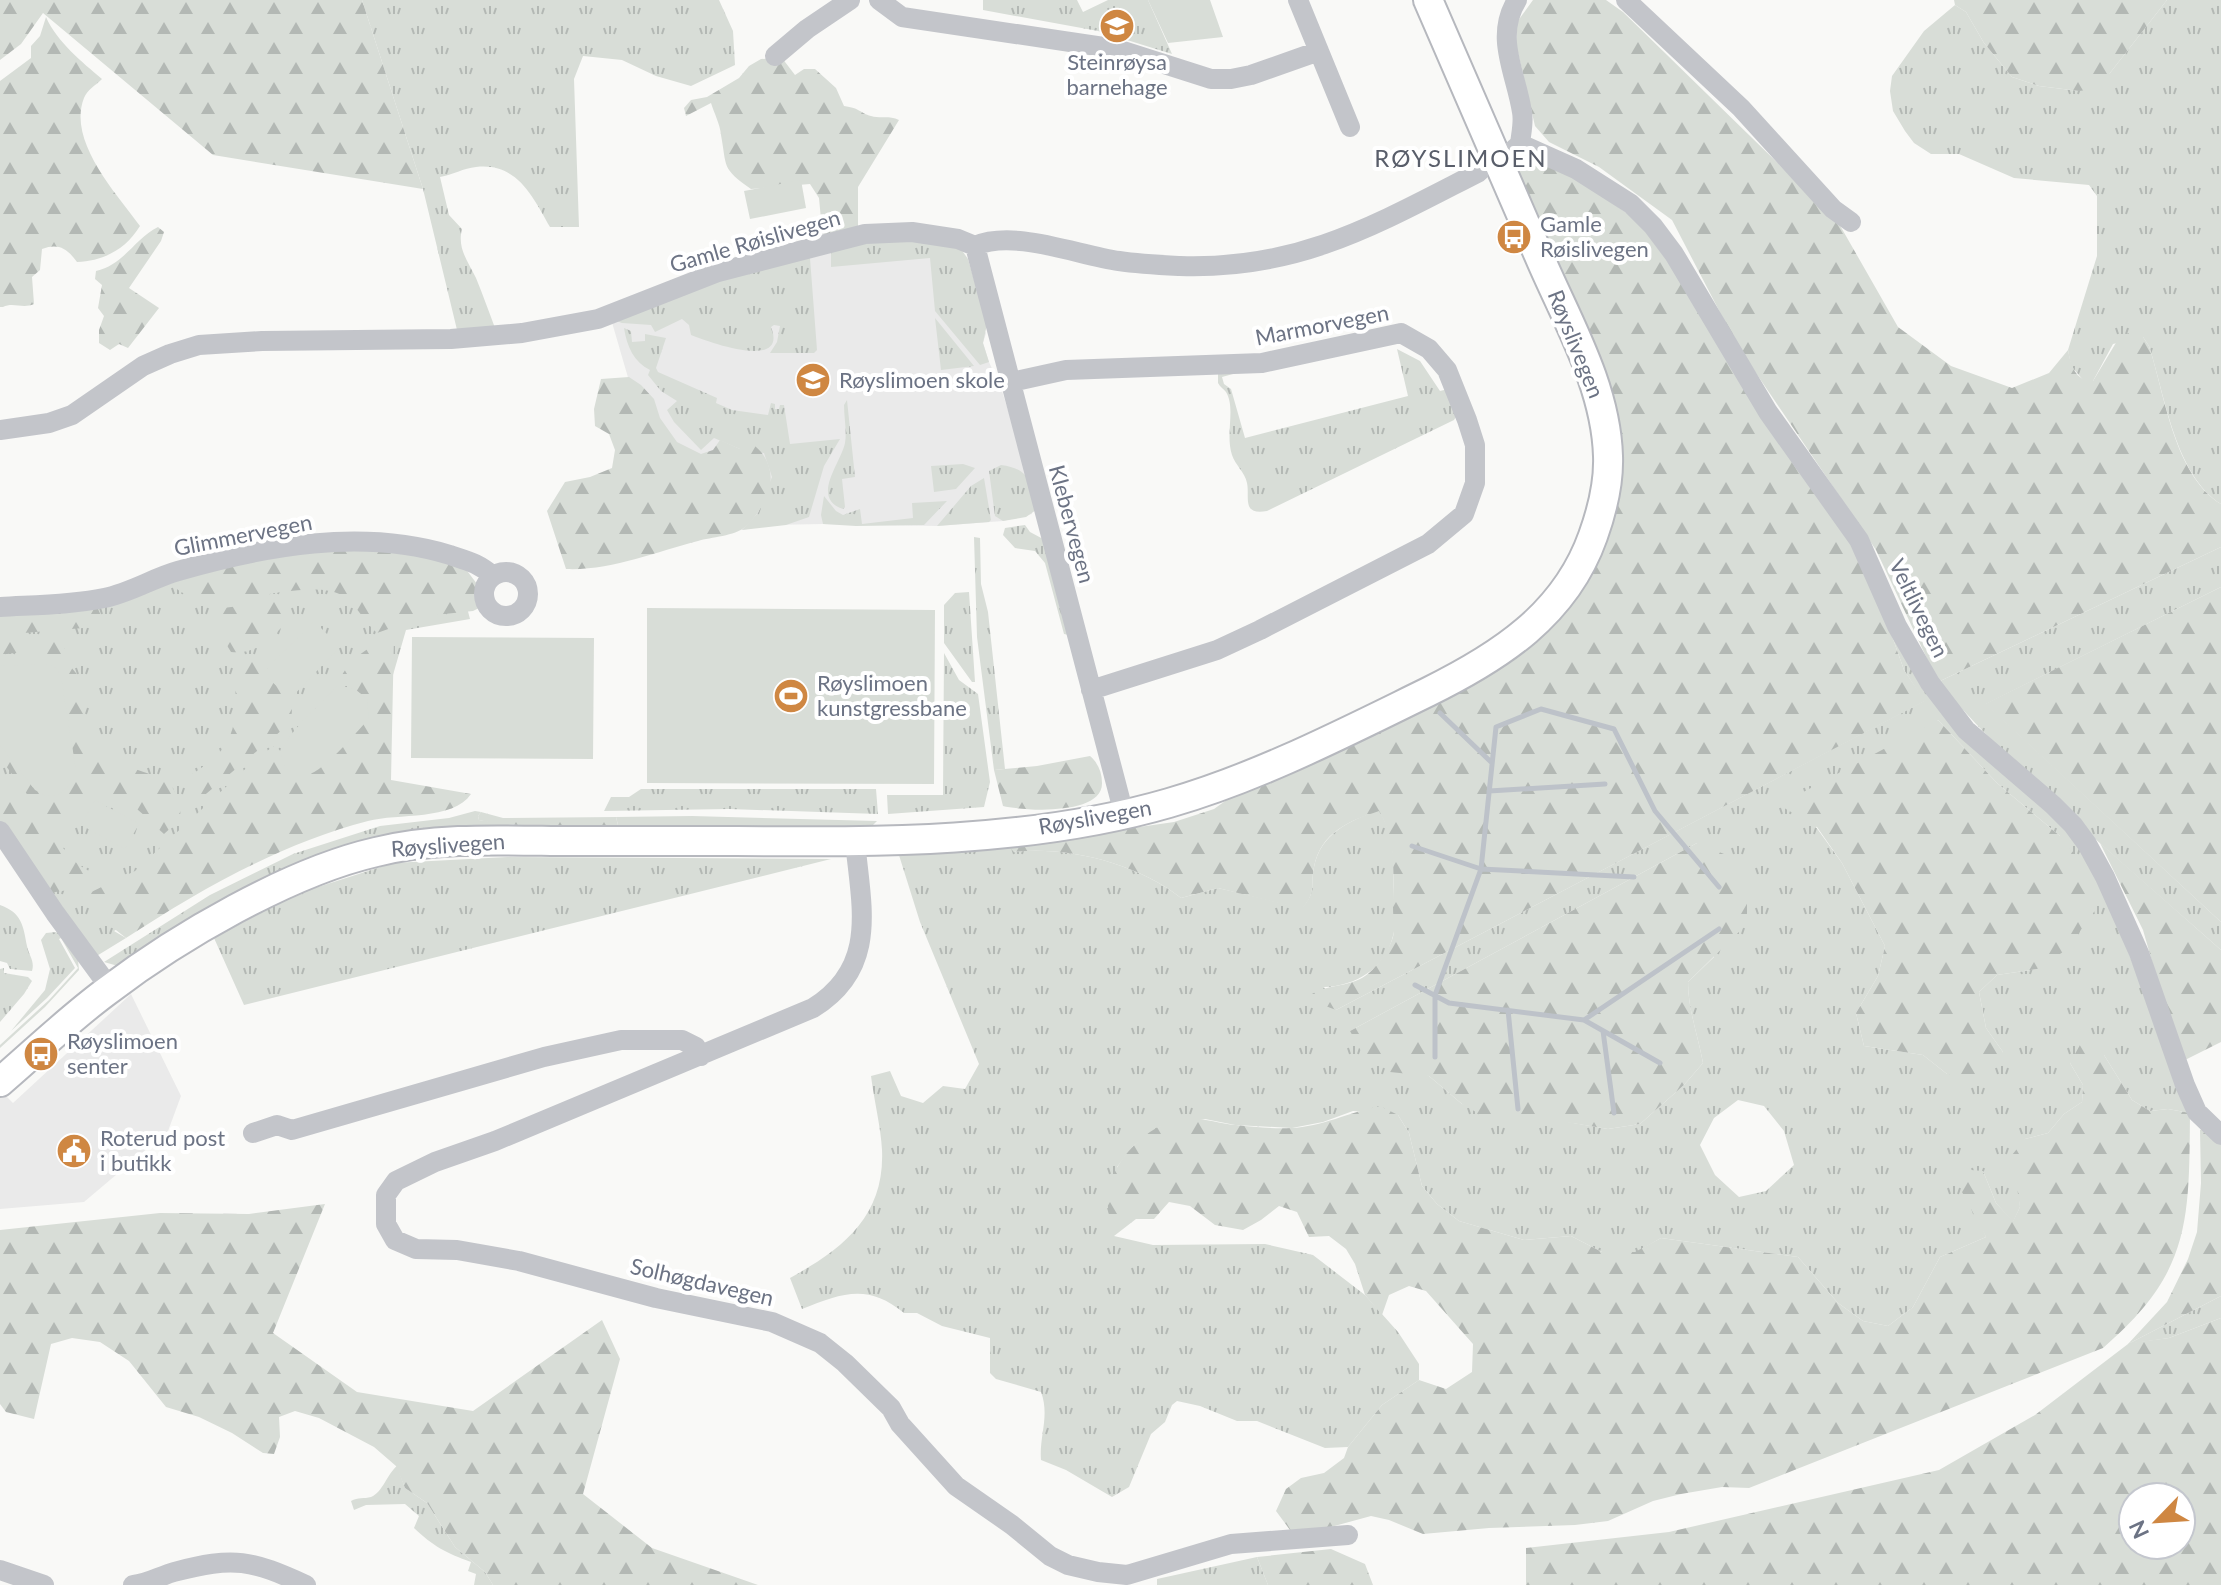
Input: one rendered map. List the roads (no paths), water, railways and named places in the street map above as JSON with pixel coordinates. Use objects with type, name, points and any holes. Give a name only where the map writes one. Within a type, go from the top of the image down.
[{"type":"street","points":[[775,56],[807,29],[850,0]]},
{"type":"street","points":[[879,0],[902,17],[1117,49],[1211,79],[1251,75],[1319,51]]},
{"type":"street","points":[[1298,0],[1350,127]]},
{"type":"street","name":"Røyslivegen","points":[[0,1082],[110,988],[248,903],[342,861],[382,850],[447,843],[513,840],[855,841],[994,833],[1124,814],[1167,804],[1332,739],[1457,678],[1523,635],[1553,607],[1578,570],[1599,519],[1607,483],[1608,456],[1602,409],[1579,347],[1489,168],[1428,0]]},
{"type":"street","points":[[1517,0],[1506,22],[1506,43],[1523,114],[1520,144]]},
{"type":"street","points":[[1626,0],[1741,108],[1818,194],[1851,222]]},
{"type":"street","name":"Gamle Røislivegen","points":[[0,430],[49,423],[72,415],[143,366],[199,345],[262,341],[451,339],[522,333],[598,319],[718,272],[865,234],[912,232],[958,239],[975,246],[986,241],[1006,239],[1121,261],[1181,266],[1267,260],[1331,244],[1383,222],[1489,168],[1520,144]]},
{"type":"street","name":"Veltlivegen","points":[[1520,144],[1576,169],[1631,204],[1674,254],[1768,412],[1859,540],[1897,626],[1930,683],[1966,730],[2053,805],[2087,844],[2139,953],[2197,1112],[2221,1135]]},
{"type":"street","name":"Klebervegen","points":[[975,246],[1124,814]]},
{"type":"street","name":"Marmorvegen","points":[[1012,382],[1066,370],[1262,363],[1401,333],[1429,349],[1447,370],[1475,445],[1475,483],[1464,514],[1428,544],[1217,650],[1091,690]]},
{"type":"street","name":"Glimmervegen","points":[[0,607],[104,598],[210,562],[321,543],[402,543],[479,564],[493,576]]},
{"type":"street","points":[[0,831],[110,988]]},
{"type":"street","name":"Solhøgdavegen","points":[[855,841],[862,914],[861,949],[847,976],[830,998],[701,1056],[495,1141],[435,1162],[396,1181],[386,1195],[386,1224],[395,1240],[416,1249],[457,1250],[519,1261],[656,1298],[772,1322],[820,1343],[891,1408],[900,1424],[956,1486],[1050,1556],[1068,1565],[1127,1575],[1231,1544],[1348,1535]]},
{"type":"street","points":[[253,1133],[277,1125],[292,1130],[544,1057],[621,1040],[682,1040],[696,1047],[701,1056]]},
{"type":"street","points":[[133,1585],[209,1564],[245,1561],[306,1585]]},
{"type":"street","points":[[0,1570],[44,1585]]},
{"type":"waterway","points":[[1435,1057],[1435,995],[1481,869],[1496,727],[1541,709],[1614,729],[1655,811],[1719,887]]},
{"type":"waterway","points":[[1440,713],[1491,762]]},
{"type":"waterway","points":[[1489,791],[1605,784]]},
{"type":"waterway","points":[[1412,846],[1481,869],[1634,877]]},
{"type":"waterway","points":[[1584,1020],[1719,929]]},
{"type":"waterway","points":[[1415,985],[1449,1003],[1584,1020],[1660,1063]]},
{"type":"waterway","points":[[1508,1010],[1518,1109]]},
{"type":"waterway","points":[[1603,1031],[1614,1113]]},
{"type":"place","name":"Steinrøysa barnehage","points":[[1117,26]]},
{"type":"place","name":"Gamle Røislivegen","points":[[1514,237]]},
{"type":"place","name":"Røyslimoen skole","points":[[813,380]]},
{"type":"place","name":"Røyslimoen kunstgressbane","points":[[791,696]]},
{"type":"place","name":"Røyslimoen senter","points":[[41,1054]]},
{"type":"place","name":"Roterud post i butikk","points":[[74,1151]]},
{"type":"district","name":"RØYSLIMOEN","points":[[1461,159]]}]
